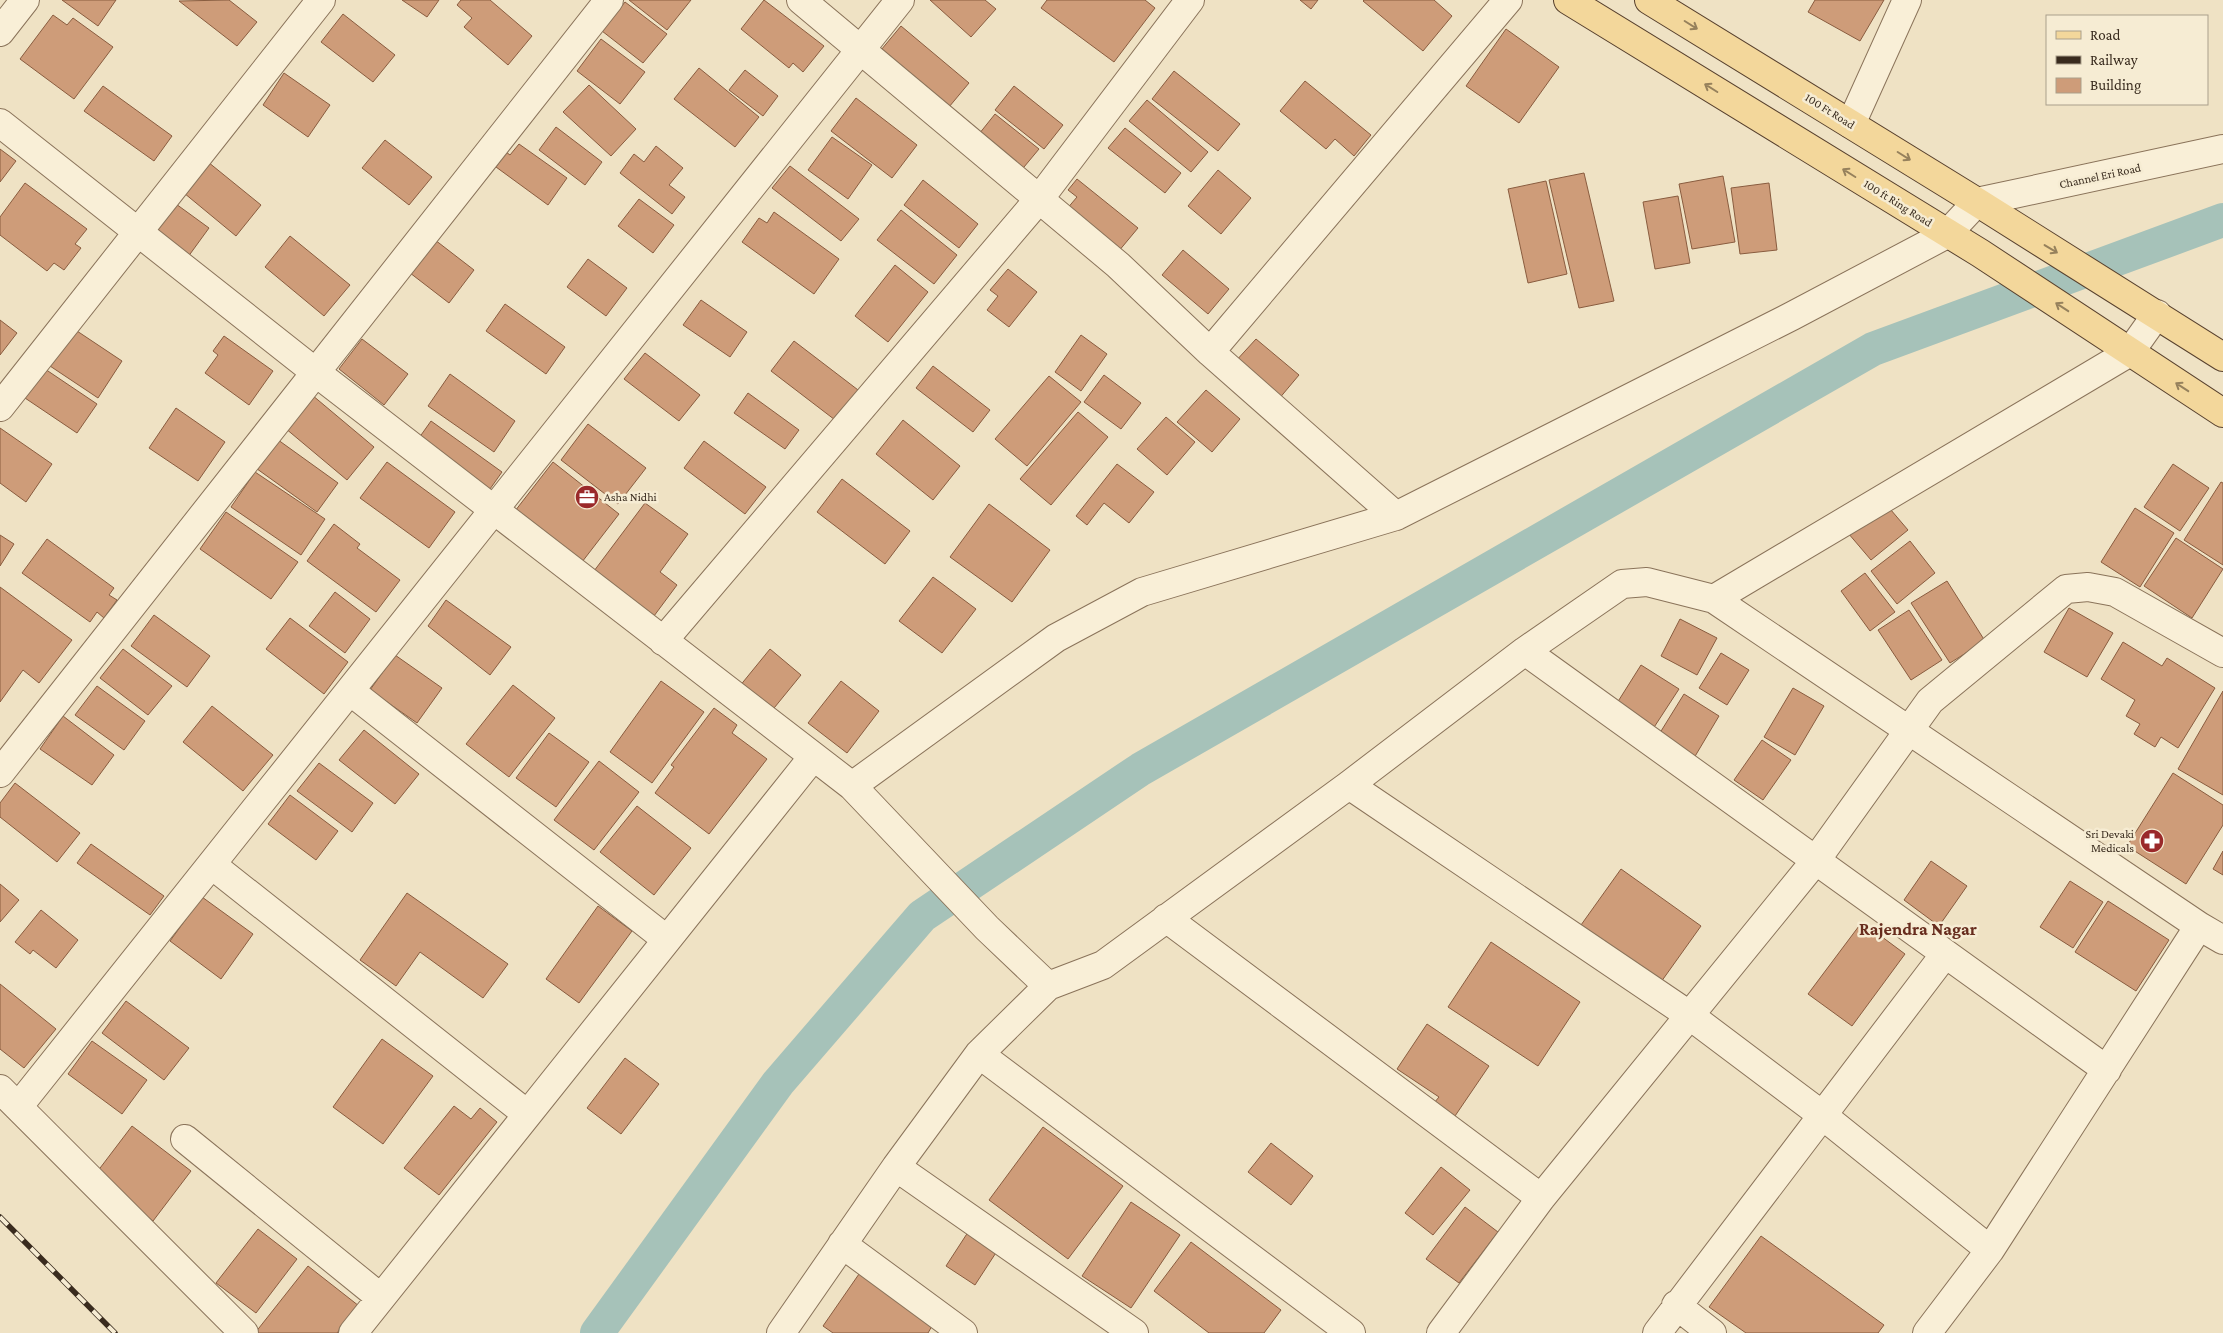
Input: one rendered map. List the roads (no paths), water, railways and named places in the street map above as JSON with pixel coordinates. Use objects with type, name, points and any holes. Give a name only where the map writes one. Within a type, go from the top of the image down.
[{"type":"main road","name":"100 ft Ring Road","points":[[1568,0],[1980,253],[2223,413]]},
{"type":"main road","name":"100 Ft Road","points":[[1650,0],[2157,314]]},
{"type":"main road","points":[[2157,314],[2216,347]]},
{"type":"street","points":[[0,32],[25,0]]},
{"type":"street","points":[[0,407],[321,0]]},
{"type":"street","points":[[0,773],[314,371],[609,0]]},
{"type":"street","points":[[801,0],[1118,265],[1210,352],[1396,516]]},
{"type":"street","points":[[244,1333],[9,1098],[212,865],[900,0]]},
{"type":"street","points":[[664,641],[1040,198],[1190,0]]},
{"type":"street","points":[[1210,352],[1508,0]]},
{"type":"street","points":[[1851,124],[1907,0]]},
{"type":"street","points":[[0,123],[314,371],[852,786],[987,928],[1048,986]]},
{"type":"street","name":"Channel Eri Road","points":[[1977,202],[2223,150]]},
{"type":"street","points":[[852,786],[1056,638],[1142,592],[1396,516],[1792,316],[1947,234],[1977,202]]},
{"type":"street","points":[[1714,599],[2130,352],[2157,314]]},
{"type":"street","points":[[781,1333],[896,1166],[979,1054],[1048,986],[1103,965],[1348,785],[1525,651],[1622,584],[1647,582],[1714,599],[2199,926],[2223,940]]},
{"type":"street","points":[[1441,1333],[1541,1198],[1816,860],[1930,701],[2066,589],[2088,587],[2115,592],[2223,653]]},
{"type":"street","points":[[1525,651],[2107,1070]]},
{"type":"street","points":[[350,691],[666,940]]},
{"type":"street","points":[[353,1333],[813,757]]},
{"type":"street","points":[[1348,785],[1689,1015],[1822,1115],[1990,1250]]},
{"type":"street","points":[[212,865],[527,1114]]},
{"type":"street","points":[[1166,918],[1541,1198]]},
{"type":"street","points":[[1927,1333],[1990,1250],[2199,926]]},
{"type":"street","points":[[1657,1333],[1676,1305],[1945,954]]},
{"type":"street","points":[[979,1054],[1351,1333]]},
{"type":"street","points":[[185,1139],[381,1298]]},
{"type":"street","points":[[896,1166],[1134,1333]]},
{"type":"street","points":[[842,1244],[963,1333]]},
{"type":"street","points":[[1676,1305],[1712,1333]]},
{"type":"waterway","points":[[597,1333],[778,1083],[922,916],[1141,769],[1873,349],[2223,220]]},
{"type":"railway","points":[[0,1217],[115,1333]]},
{"type":"place","name":"Asha Nidhi","points":[[587,497]]},
{"type":"place","name":"Sri Devaki Medicals","points":[[2152,841]]},
{"type":"district","name":"Rajendra Nagar","points":[[1918,929]]}]
